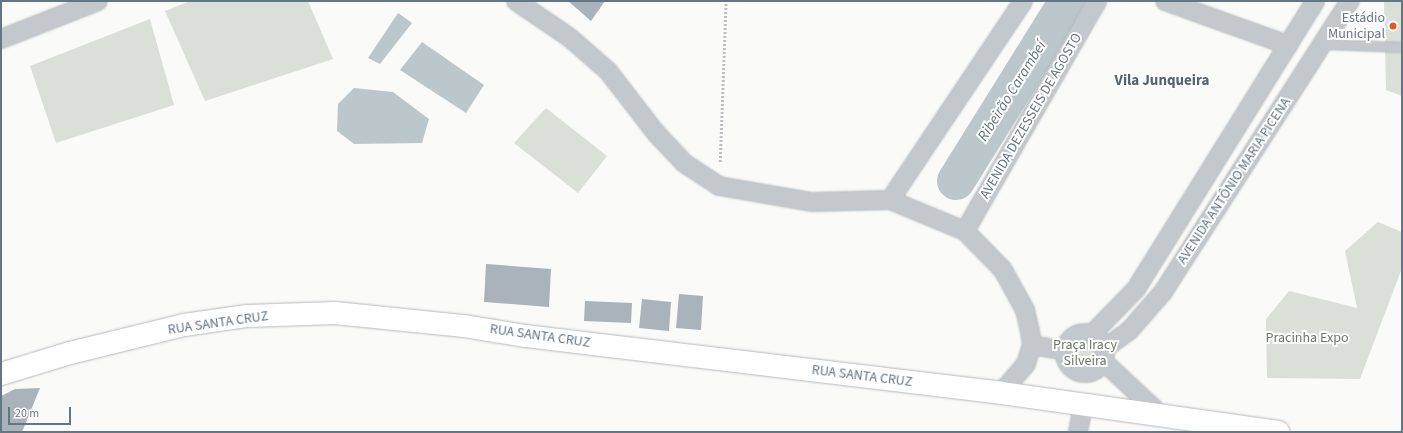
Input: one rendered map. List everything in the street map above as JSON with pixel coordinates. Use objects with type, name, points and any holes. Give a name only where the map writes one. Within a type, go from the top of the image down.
[{"type":"main road","name":"RUA SANTA CRUZ","points":[[1,374],[70,353],[184,325],[247,316],[335,313],[464,326],[526,336],[1001,393],[1083,406],[1161,415],[1278,432]]},
{"type":"street","points":[[1,39],[98,1]]},
{"type":"street","points":[[516,1],[569,38],[608,71],[656,133],[684,163],[719,186],[812,202],[890,200],[964,231],[1003,270],[1025,310],[1032,345],[1026,364],[1001,393]]},
{"type":"street","points":[[890,200],[1023,1]]},
{"type":"street","name":"AVENIDA DEZESSEIS DE AGOSTO","points":[[964,231],[1097,1]]},
{"type":"street","points":[[1165,1],[1288,45]]},
{"type":"street","name":"AVENIDA ANTÔNIO MARIA PICENA","points":[[1092,334],[1136,289],[1315,1]]},
{"type":"street","name":"AVENIDA ANTÔNIO MARIA PICENA","points":[[1103,355],[1129,331],[1163,292],[1350,1]]},
{"type":"street","points":[[1103,355],[1095,370],[1077,371],[1068,363],[1065,351],[1068,341],[1076,335],[1092,334],[1098,338],[1103,355],[1161,415]]},
{"type":"street","points":[[1032,345],[1065,351]]},
{"type":"street","points":[[1078,432],[1083,406]]},
{"type":"lane","points":[[1323,44],[1402,48]]},
{"type":"path","points":[[719,186],[726,1]]},
{"type":"green space","points":[[190,1],[308,1],[333,59],[205,101],[165,11]]},
{"type":"green space","name":"Estádio Municipal","points":[[1384,1],[1402,1],[1402,96],[1386,90]]},
{"type":"green space","points":[[150,19],[174,105],[56,143],[30,66]]},
{"type":"green space","points":[[546,108],[607,156],[578,193],[514,143]]},
{"type":"green space","name":"Pracinha Expo","points":[[1378,222],[1402,232],[1402,268],[1360,379],[1267,378],[1266,319],[1289,291],[1357,308],[1345,251]]},
{"type":"green space","name":"Praça Iracy Silveira","points":[[1084,338],[1095,342],[1099,353],[1095,364],[1084,368],[1073,364],[1069,353],[1073,342]]},
{"type":"shaded area","points":[[398,13],[412,23],[380,64],[368,58]]},
{"type":"shaded area","points":[[422,42],[484,85],[466,113],[400,70]]},
{"type":"shaded area","points":[[354,88],[393,92],[429,119],[422,143],[354,144],[337,131],[338,104]]},
{"type":"building","points":[[568,1],[605,1],[591,21]]},
{"type":"building","points":[[486,264],[551,269],[549,307],[484,302]]},
{"type":"building","points":[[679,294],[703,296],[701,330],[676,328]]},
{"type":"building","points":[[642,299],[671,302],[669,331],[639,328]]},
{"type":"building","points":[[585,301],[632,303],[631,323],[584,321]]},
{"type":"building","points":[[40,388],[22,432],[1,432],[1,396],[15,389]]},
{"type":"waterway","name":"Ribeirão Carambeí","points":[[956,181],[1068,1]]},
{"type":"place","name":"Estádio Municipal","points":[[1393,26]]},
{"type":"district","name":"Vila Junqueira","points":[[1162,81]]}]
